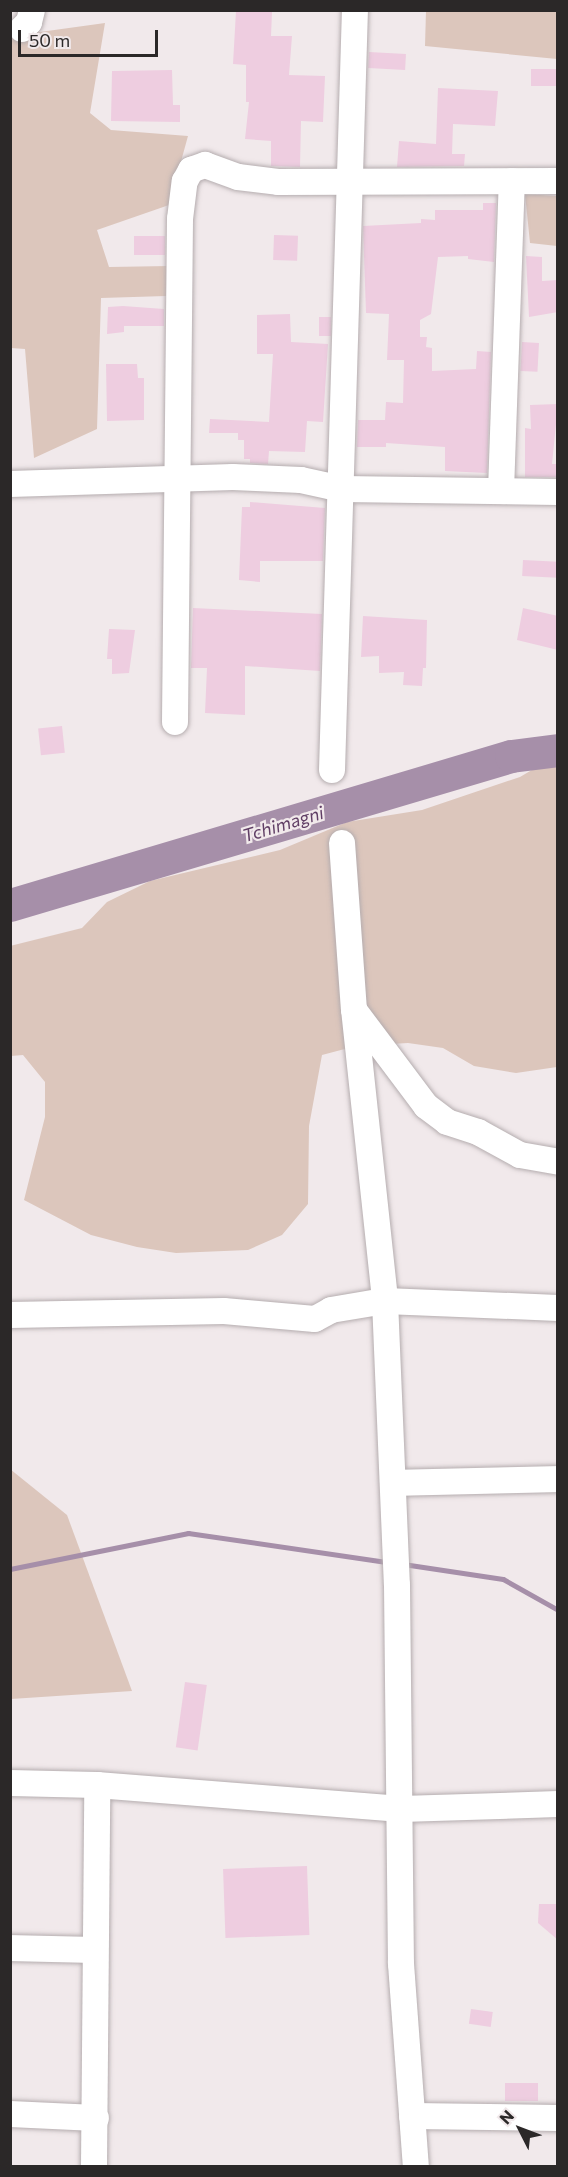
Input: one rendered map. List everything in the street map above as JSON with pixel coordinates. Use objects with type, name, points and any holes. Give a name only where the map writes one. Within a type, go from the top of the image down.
[{"type":"street","points":[[332,771],[355,10]]},
{"type":"street","points":[[175,722],[180,219],[185,181],[191,170],[205,165],[238,177],[351,183],[558,181]]},
{"type":"street","points":[[501,491],[512,181]]},
{"type":"street","points":[[10,484],[179,481],[233,477],[301,480],[342,489],[558,492]]},
{"type":"street","points":[[342,843],[354,1009],[385,1301],[393,1483],[401,1809],[401,1964],[416,2166]]},
{"type":"street","points":[[354,1009],[426,1106],[447,1122],[478,1132],[520,1155],[558,1162]]},
{"type":"street","points":[[10,1315],[224,1311],[315,1319],[331,1310],[385,1301],[558,1308]]},
{"type":"street","points":[[393,1483],[558,1479]]},
{"type":"street","points":[[10,1783],[97,1785],[401,1809],[558,1804]]},
{"type":"street","points":[[94,2166],[96,2118],[93,1950],[97,1785]]},
{"type":"street","points":[[10,1948],[93,1950]]},
{"type":"street","points":[[10,2114],[96,2118]]},
{"type":"street","points":[[412,2116],[558,2118]]},
{"type":"shaded area","points":[[426,11],[557,11],[557,59],[425,46]]},
{"type":"shaded area","points":[[105,23],[90,113],[111,130],[188,136],[169,205],[97,230],[109,267],[169,266],[166,296],[101,298],[97,429],[34,458],[25,349],[11,348],[11,36]]},
{"type":"shaded area","points":[[525,194],[557,196],[557,246],[530,243]]},
{"type":"shaded area","points":[[557,755],[557,1067],[516,1073],[474,1066],[443,1048],[408,1043],[356,1046],[322,1055],[309,1126],[308,1204],[282,1235],[248,1250],[176,1253],[137,1247],[91,1235],[24,1200],[45,1117],[45,1082],[23,1055],[11,1056],[10,946],[82,928],[107,902],[150,881],[280,850],[347,822],[422,810],[520,777]]},
{"type":"shaded area","points":[[10,1469],[67,1515],[132,1691],[11,1699]]},
{"type":"building","points":[[236,11],[272,12],[271,36],[292,36],[289,75],[325,76],[323,122],[301,121],[300,167],[271,166],[271,141],[245,139],[249,102],[246,102],[246,65],[233,64]]},
{"type":"building","points":[[369,52],[406,54],[405,70],[368,68]]},
{"type":"building","points":[[531,69],[558,69],[558,86],[531,86]]},
{"type":"building","points":[[172,70],[173,105],[180,105],[180,122],[111,121],[112,71]]},
{"type":"building","points":[[438,88],[498,91],[495,126],[453,124],[452,154],[465,154],[464,166],[397,167],[399,141],[436,144]]},
{"type":"building","points":[[483,203],[496,203],[494,262],[468,259],[468,256],[438,257],[431,314],[420,320],[420,337],[427,337],[426,347],[432,348],[432,371],[476,369],[477,351],[491,352],[487,473],[445,471],[445,447],[386,443],[386,447],[357,447],[358,420],[385,420],[386,402],[403,403],[404,360],[387,360],[389,314],[366,313],[363,226],[421,223],[421,219],[435,220],[435,210],[483,210]]},
{"type":"building","points":[[274,235],[298,236],[297,261],[273,260]]},
{"type":"building","points":[[134,236],[165,236],[165,255],[134,255]]},
{"type":"building","points":[[526,256],[542,257],[542,281],[558,280],[558,312],[529,317]]},
{"type":"building","points":[[108,307],[164,309],[164,326],[124,326],[124,332],[107,334]]},
{"type":"building","points":[[290,314],[291,342],[328,344],[323,422],[307,421],[305,452],[269,451],[268,464],[250,463],[250,459],[244,459],[244,440],[238,440],[238,433],[209,433],[210,419],[269,422],[273,354],[257,354],[257,315]]},
{"type":"building","points":[[319,317],[331,317],[331,336],[319,336]]},
{"type":"building","points":[[522,342],[539,343],[537,372],[520,371]]},
{"type":"building","points":[[106,364],[137,364],[138,378],[144,378],[144,420],[107,421]]},
{"type":"building","points":[[558,404],[552,464],[558,464],[558,477],[525,477],[525,428],[531,429],[530,405]]},
{"type":"building","points":[[250,502],[325,508],[323,561],[260,561],[260,582],[239,580],[242,507],[250,507]]},
{"type":"building","points":[[523,560],[558,562],[557,578],[522,576]]},
{"type":"building","points":[[193,608],[322,614],[320,671],[245,666],[245,715],[205,713],[207,668],[191,668]]},
{"type":"building","points":[[523,608],[558,616],[558,650],[517,640]]},
{"type":"building","points":[[363,616],[427,620],[426,668],[423,668],[422,686],[403,685],[404,672],[379,673],[379,656],[361,657]]},
{"type":"building","points":[[109,629],[135,630],[129,673],[112,674],[112,659],[107,659]]},
{"type":"building","points":[[62,726],[65,753],[41,755],[38,729]]},
{"type":"building","points":[[185,1682],[207,1685],[198,1750],[176,1747]]},
{"type":"building","points":[[307,1866],[309,1935],[225,1938],[223,1869]]},
{"type":"building","points":[[539,1904],[558,1904],[558,1940],[538,1923]]},
{"type":"building","points":[[471,2009],[493,2012],[491,2027],[469,2024]]},
{"type":"building","points":[[505,2083],[538,2083],[538,2101],[505,2101]]},
{"type":"waterway","name":"Tchimagni","points":[[10,905],[511,756],[558,750]]},
{"type":"waterway","points":[[10,1569],[188,1533],[388,1562]]},
{"type":"waterway","points":[[403,1564],[503,1579],[558,1610]]}]
